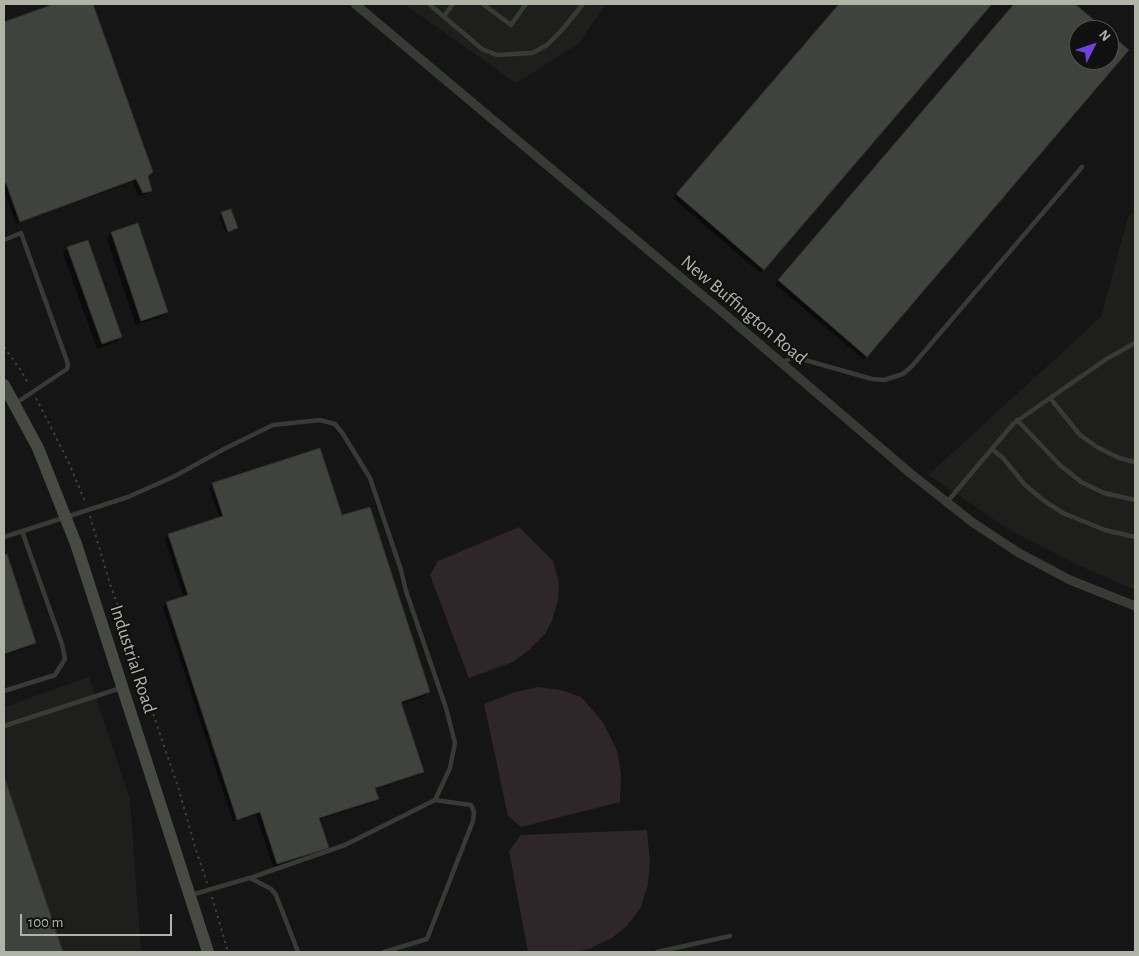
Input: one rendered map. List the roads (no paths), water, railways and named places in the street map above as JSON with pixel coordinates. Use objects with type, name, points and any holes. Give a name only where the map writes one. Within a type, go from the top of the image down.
[{"type":"main road","name":"Industrial Road","points":[[4,385],[38,448],[76,544],[208,952]]},
{"type":"street","name":"New Buffington Road","points":[[354,4],[910,473],[972,522],[1019,553],[1070,580],[1135,606]]},
{"type":"lane","points":[[429,4],[482,49],[497,55],[532,52],[547,45],[583,4]]},
{"type":"lane","points":[[444,16],[453,4]]},
{"type":"lane","points":[[483,4],[511,25],[526,4]]},
{"type":"lane","points":[[781,363],[792,358],[798,358],[872,379],[884,380],[903,374],[912,366],[1082,167]]},
{"type":"lane","points":[[4,240],[21,233],[68,364],[67,369],[15,404]]},
{"type":"lane","points":[[947,502],[1018,420],[1108,358],[1135,343]]},
{"type":"lane","points":[[1050,398],[1080,435],[1119,458],[1135,462]]},
{"type":"lane","points":[[4,537],[128,498],[273,425],[320,420],[335,424],[370,478],[446,708],[455,742],[450,768],[435,800]]},
{"type":"lane","points":[[1018,420],[1060,465],[1081,482],[1104,493],[1135,500]]},
{"type":"lane","points":[[992,449],[1003,458],[1025,484],[1062,513],[1105,530],[1135,537]]},
{"type":"lane","points":[[4,691],[55,675],[65,659],[62,644],[22,531]]},
{"type":"lane","points":[[4,726],[122,687]]},
{"type":"lane","points":[[190,895],[250,878],[345,845],[435,800],[471,805],[474,812],[473,821],[427,939],[384,952]]},
{"type":"lane","points":[[250,878],[271,889],[276,895],[298,952]]},
{"type":"lane","points":[[657,952],[730,936]]}]
